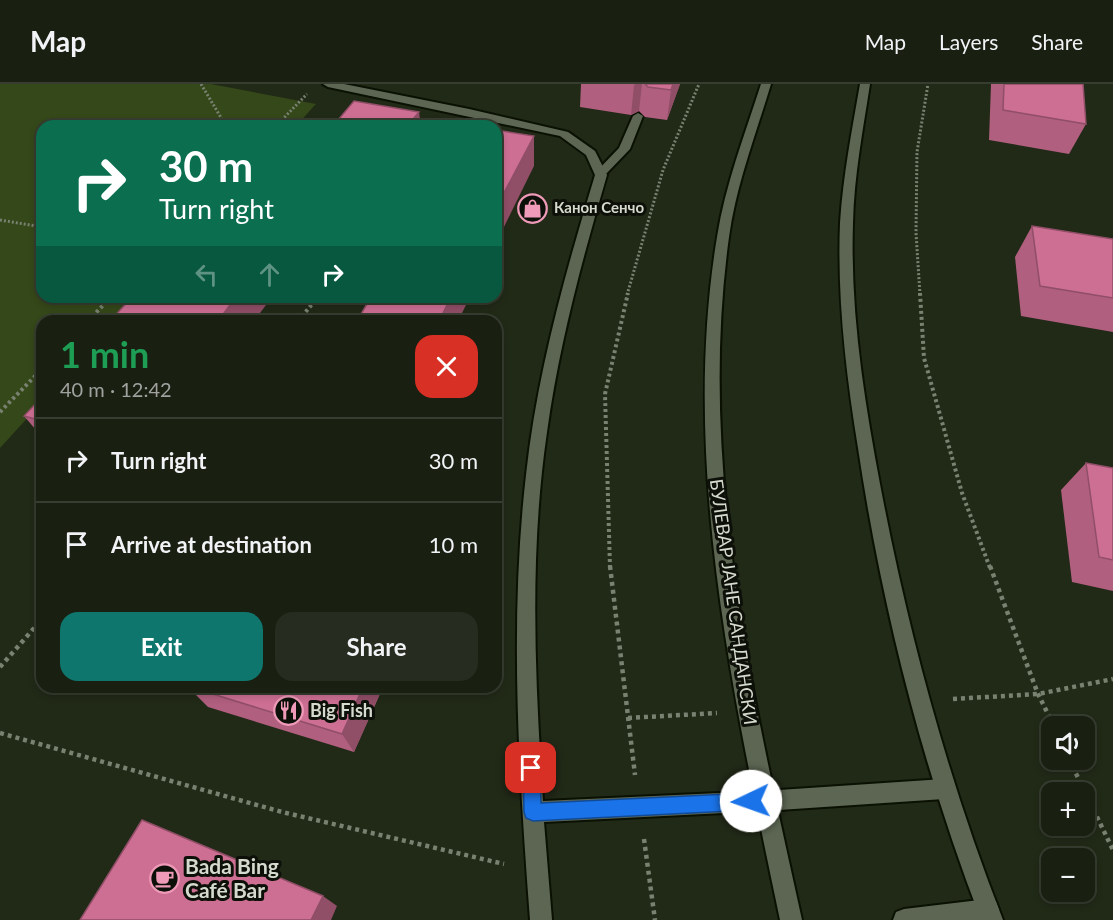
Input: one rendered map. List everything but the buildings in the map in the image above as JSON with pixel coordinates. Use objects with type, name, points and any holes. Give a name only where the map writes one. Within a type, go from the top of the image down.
[{"type":"street","points":[[328,84],[343,85],[564,134],[591,153],[600,174]]},
{"type":"street","name":"БУЛЕВАР ЈАНЕ САНДАНСКИ","points":[[766,84],[738,172],[723,235],[715,303],[713,369],[716,498],[746,711],[791,920]]},
{"type":"street","points":[[865,84],[848,201],[848,267],[851,341],[879,532],[944,789],[990,915],[904,920]]},
{"type":"street","points":[[541,920],[533,812],[527,637],[530,519],[541,423],[571,274],[600,174],[624,149],[638,116]]},
{"type":"street","points":[[533,812],[764,801],[944,789]]},
{"type":"path","points":[[201,84],[222,120]]},
{"type":"path","points":[[655,920],[608,550],[605,394],[634,265],[663,170],[699,84]]},
{"type":"path","points":[[928,84],[917,152],[916,233],[924,358],[962,493],[1038,693],[1049,716]]},
{"type":"path","points":[[282,120],[308,92]]},
{"type":"path","points":[[0,220],[36,226]]},
{"type":"path","points":[[94,315],[105,303]]},
{"type":"path","points":[[303,315],[313,303]]},
{"type":"path","points":[[0,412],[36,375]]},
{"type":"path","points":[[0,666],[36,626]]},
{"type":"path","points":[[921,700],[1038,693],[1113,679]]},
{"type":"path","points":[[628,718],[746,711]]},
{"type":"path","points":[[1,734],[282,812],[537,871]]},
{"type":"path","points":[[1074,770],[1113,850]]},
{"type":"green space","points":[[0,84],[211,84],[316,104],[301,120],[36,120],[36,303],[134,303],[122,315],[36,315],[36,409],[0,448]]},
{"type":"place","name":"Канон Сенчо","points":[[533,208]]},
{"type":"place","name":"Big Fish","points":[[289,711]]},
{"type":"place","name":"Bada Bing Café Bar","points":[[164,879]]},
{"type":"route","points":[[531,768],[533,812],[751,801]]}]
